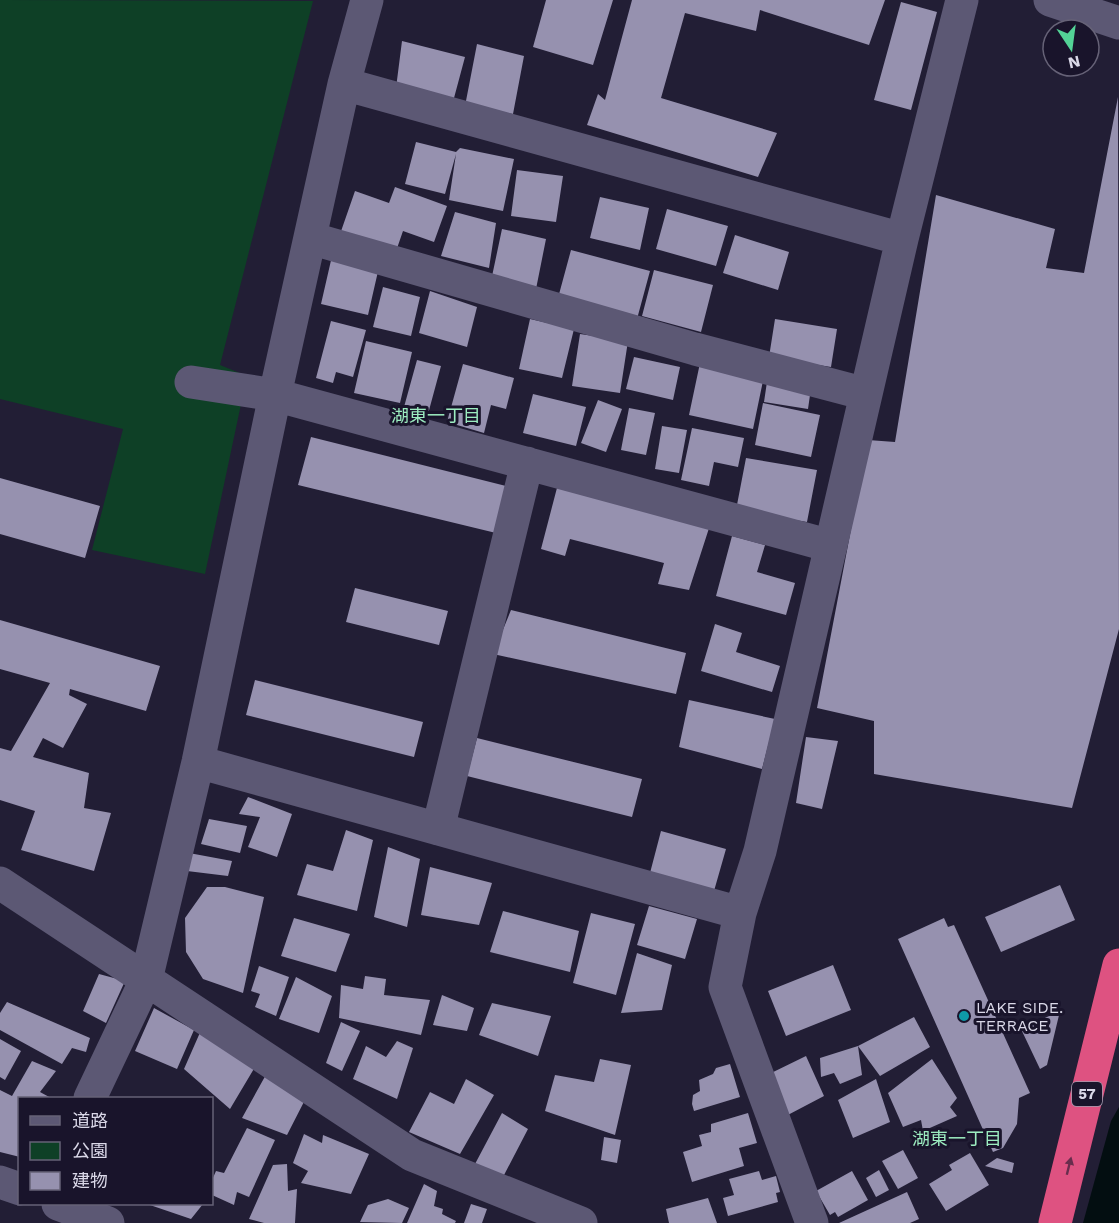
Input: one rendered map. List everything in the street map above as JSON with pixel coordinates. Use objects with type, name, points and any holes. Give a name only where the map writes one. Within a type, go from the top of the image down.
[{"type":"highway","name":"57","points":[[1055,1223],[1119,965]]},
{"type":"street","points":[[90,1097],[146,980],[198,762],[275,395],[344,84],[367,0]]},
{"type":"street","points":[[812,1223],[725,987],[741,913],[760,851],[902,239],[962,0]]},
{"type":"street","points":[[1050,0],[1119,23]]},
{"type":"street","points":[[344,84],[902,239]]},
{"type":"street","points":[[310,238],[695,349],[866,394]]},
{"type":"street","points":[[191,382],[275,395],[831,546]]},
{"type":"street","points":[[438,829],[527,463]]},
{"type":"street","points":[[198,762],[741,913]]},
{"type":"street","points":[[0,883],[412,1155],[581,1223]]},
{"type":"street","points":[[0,1182],[18,1188]]},
{"type":"street","points":[[63,1205],[108,1223]]},
{"type":"green space","points":[[0,0],[313,1],[220,365],[247,376],[205,574],[92,550],[123,429],[0,399]]},
{"type":"shaded area","points":[[1119,1107],[1119,1223],[1083,1223],[1111,1121]]},
{"type":"building","points":[[546,0],[613,0],[593,65],[533,47]]},
{"type":"building","points":[[632,0],[885,0],[869,45],[760,10],[756,31],[685,13],[661,98],[777,133],[758,177],[587,125],[598,94],[605,100]]},
{"type":"building","points":[[901,2],[937,12],[911,110],[874,100]]},
{"type":"building","points":[[402,41],[465,57],[454,98],[396,88]]},
{"type":"building","points":[[477,44],[524,56],[513,114],[465,106]]},
{"type":"building","points":[[1118,97],[1119,629],[1072,808],[874,774],[874,721],[817,708],[868,440],[895,442],[936,195],[1055,229],[1046,268],[1084,273]]},
{"type":"building","points":[[416,142],[456,152],[460,148],[514,159],[503,211],[449,200],[456,154],[445,194],[405,184]]},
{"type":"building","points":[[517,170],[563,176],[556,222],[511,216]]},
{"type":"building","points":[[395,187],[447,206],[434,242],[403,231],[394,257],[339,237],[355,191],[389,203]]},
{"type":"building","points":[[600,197],[649,208],[640,250],[590,238]]},
{"type":"building","points":[[667,209],[728,226],[716,266],[656,249]]},
{"type":"building","points":[[455,212],[496,223],[489,268],[441,256]]},
{"type":"building","points":[[502,229],[546,239],[536,289],[491,281]]},
{"type":"building","points":[[735,235],[789,252],[778,290],[723,273]]},
{"type":"building","points":[[571,250],[650,271],[637,319],[558,298]]},
{"type":"building","points":[[332,256],[379,267],[368,315],[321,304]]},
{"type":"building","points":[[654,270],[713,285],[701,332],[642,316]]},
{"type":"building","points":[[383,287],[420,297],[411,336],[373,327]]},
{"type":"building","points":[[430,291],[477,307],[467,347],[419,333]]},
{"type":"building","points":[[530,319],[574,329],[562,378],[519,369]]},
{"type":"building","points":[[775,319],[837,329],[831,367],[769,357]]},
{"type":"building","points":[[331,321],[366,330],[353,377],[336,372],[333,383],[316,378]]},
{"type":"building","points":[[580,334],[628,341],[620,393],[572,386]]},
{"type":"building","points":[[366,341],[412,352],[400,403],[354,393]]},
{"type":"building","points":[[634,357],[680,367],[673,400],[626,389]]},
{"type":"building","points":[[417,360],[441,366],[428,414],[404,407]]},
{"type":"building","points":[[700,363],[764,376],[753,429],[689,415]]},
{"type":"building","points":[[463,364],[514,378],[506,409],[491,405],[484,433],[447,422]]},
{"type":"building","points":[[768,375],[812,381],[808,409],[764,402]]},
{"type":"building","points":[[533,394],[586,407],[576,446],[523,433]]},
{"type":"building","points":[[598,400],[622,409],[606,452],[581,443]]},
{"type":"building","points":[[763,403],[820,415],[811,457],[755,445]]},
{"type":"building","points":[[629,408],[655,413],[646,455],[621,450]]},
{"type":"building","points":[[662,426],[687,430],[679,473],[655,469]]},
{"type":"building","points":[[692,428],[744,438],[738,467],[714,462],[709,486],[681,480]]},
{"type":"building","points":[[311,437],[510,487],[496,533],[298,485]]},
{"type":"building","points":[[746,458],[817,470],[807,522],[736,510]]},
{"type":"building","points":[[0,478],[100,506],[85,558],[0,534]]},
{"type":"building","points":[[558,484],[711,522],[689,590],[658,584],[664,563],[570,539],[565,556],[541,549]]},
{"type":"building","points":[[732,536],[765,545],[757,572],[795,583],[786,615],[716,596]]},
{"type":"building","points":[[355,588],[448,611],[439,645],[346,622]]},
{"type":"building","points":[[511,610],[686,653],[676,694],[493,654]]},
{"type":"building","points":[[0,620],[160,666],[146,711],[70,689],[69,695],[87,704],[63,748],[43,738],[33,757],[89,773],[84,808],[111,813],[94,871],[21,850],[35,811],[0,800],[0,748],[11,751],[50,683],[0,669]]},
{"type":"building","points":[[715,624],[742,633],[736,652],[780,666],[772,692],[701,671]]},
{"type":"building","points":[[255,680],[423,722],[414,757],[246,715]]},
{"type":"building","points":[[689,700],[775,719],[762,769],[679,747]]},
{"type":"building","points":[[806,737],[838,741],[822,809],[796,803]]},
{"type":"building","points":[[477,738],[642,779],[632,817],[467,776]]},
{"type":"building","points":[[248,797],[292,814],[277,857],[248,847],[260,817],[239,814]]},
{"type":"building","points":[[209,819],[247,826],[240,853],[201,844]]},
{"type":"building","points":[[346,830],[373,840],[357,911],[297,895],[307,864],[333,871]]},
{"type":"building","points":[[661,831],[726,849],[714,891],[650,873]]},
{"type":"building","points":[[388,847],[420,859],[407,927],[374,917]]},
{"type":"building","points":[[189,853],[232,861],[228,876],[187,871]]},
{"type":"building","points":[[430,867],[492,883],[479,925],[421,915]]},
{"type":"building","points":[[1060,885],[1075,920],[1001,952],[985,917]]},
{"type":"building","points":[[207,887],[225,887],[264,897],[243,993],[203,979],[186,952],[185,918]]},
{"type":"building","points":[[649,906],[697,919],[685,959],[637,945]]},
{"type":"building","points":[[503,911],[579,931],[570,972],[490,952]]},
{"type":"building","points":[[591,913],[635,924],[616,995],[573,983]]},
{"type":"building","points":[[294,918],[350,934],[336,972],[281,956]]},
{"type":"building","name":"LAKE SIDE. TERRACE","points":[[944,918],[948,927],[954,925],[1030,1093],[1019,1098],[1017,1124],[1003,1148],[993,1152],[898,939]]},
{"type":"building","points":[[637,953],[672,965],[662,1010],[621,1013]]},
{"type":"building","points":[[833,965],[851,1010],[786,1036],[768,991]]},
{"type":"building","points":[[259,966],[289,977],[276,1016],[255,1007],[260,994],[251,991]]},
{"type":"building","points":[[99,974],[125,981],[106,1023],[83,1011]]},
{"type":"building","points":[[365,976],[386,979],[384,995],[430,1000],[421,1035],[339,1018],[341,985],[363,989]]},
{"type":"building","points":[[296,977],[332,996],[319,1033],[279,1019]]},
{"type":"building","points":[[442,995],[474,1008],[467,1031],[433,1025]]},
{"type":"building","points":[[7,1002],[90,1038],[86,1052],[72,1048],[62,1064],[0,1030],[0,1013]]},
{"type":"building","points":[[492,1003],[551,1016],[538,1056],[479,1035]]},
{"type":"building","points":[[154,1008],[194,1030],[177,1069],[135,1051]]},
{"type":"building","points":[[1060,1011],[1047,1065],[1040,1069],[1021,1029]]},
{"type":"building","points":[[914,1017],[930,1047],[880,1076],[858,1046]]},
{"type":"building","points":[[341,1022],[360,1031],[342,1071],[326,1063]]},
{"type":"building","points":[[202,1028],[255,1067],[230,1109],[184,1069]]},
{"type":"building","points":[[0,1039],[21,1051],[5,1080],[0,1077]]},
{"type":"building","points":[[397,1041],[413,1048],[397,1099],[353,1079],[366,1046],[386,1057]]},
{"type":"building","points":[[858,1046],[862,1075],[840,1084],[834,1073],[821,1077],[820,1058]]},
{"type":"building","points":[[806,1056],[824,1096],[784,1117],[763,1077]]},
{"type":"building","points":[[600,1059],[631,1065],[615,1135],[545,1111],[555,1075],[594,1082]]},
{"type":"building","points":[[932,1059],[957,1098],[950,1107],[957,1116],[923,1131],[921,1120],[903,1127],[888,1093]]},
{"type":"building","points":[[32,1061],[56,1071],[40,1092],[49,1097],[18,1097],[18,1156],[0,1152],[0,1090],[12,1096]]},
{"type":"building","points":[[730,1064],[740,1097],[694,1111],[693,1095],[700,1091],[699,1080],[713,1074],[716,1068]]},
{"type":"building","points":[[268,1071],[309,1092],[287,1135],[242,1118]]},
{"type":"building","points":[[466,1079],[494,1095],[460,1154],[409,1132],[430,1092],[454,1104]]},
{"type":"building","points":[[876,1079],[890,1122],[853,1138],[838,1100]]},
{"type":"building","points":[[502,1113],[528,1129],[503,1177],[475,1164]]},
{"type":"building","points":[[748,1113],[757,1143],[739,1148],[744,1166],[692,1182],[683,1152],[702,1146],[699,1135],[711,1132],[711,1124]]},
{"type":"building","points":[[247,1128],[275,1140],[249,1197],[237,1192],[234,1205],[213,1195],[213,1178],[216,1171],[224,1173]]},
{"type":"building","points":[[304,1134],[322,1143],[323,1135],[369,1154],[351,1194],[301,1183],[308,1171],[293,1163]]},
{"type":"building","points":[[604,1137],[621,1140],[617,1163],[601,1160]]},
{"type":"building","points":[[903,1150],[918,1178],[898,1189],[882,1161]]},
{"type":"building","points":[[970,1153],[989,1185],[946,1211],[929,1184],[952,1170],[949,1165]]},
{"type":"building","points":[[997,1158],[1014,1163],[1012,1173],[985,1166]]},
{"type":"building","points":[[287,1164],[288,1191],[297,1189],[295,1223],[264,1223],[249,1219],[273,1165]]},
{"type":"building","points":[[879,1170],[889,1190],[876,1197],[866,1178]]},
{"type":"building","points":[[759,1171],[762,1180],[776,1176],[780,1192],[776,1193],[778,1202],[728,1216],[723,1198],[734,1195],[729,1179]]},
{"type":"building","points":[[852,1171],[868,1200],[838,1217],[835,1212],[830,1215],[816,1191]]},
{"type":"building","points":[[424,1184],[437,1191],[434,1206],[443,1209],[442,1214],[456,1221],[455,1223],[407,1223]]},
{"type":"building","points":[[907,1192],[919,1219],[910,1223],[839,1223]]},
{"type":"building","points":[[708,1198],[717,1223],[669,1223],[666,1209]]},
{"type":"building","points":[[388,1199],[409,1208],[402,1223],[360,1222],[368,1205]]},
{"type":"building","points":[[471,1204],[487,1209],[482,1223],[464,1223]]},
{"type":"building","points":[[150,1205],[202,1205],[191,1219]]},
{"type":"place","name":"LAKE SIDE. TERRACE","points":[[964,1016]]},
{"type":"district","name":"湖東一丁目","points":[[436,416]]},
{"type":"district","name":"湖東一丁目","points":[[957,1139]]}]
